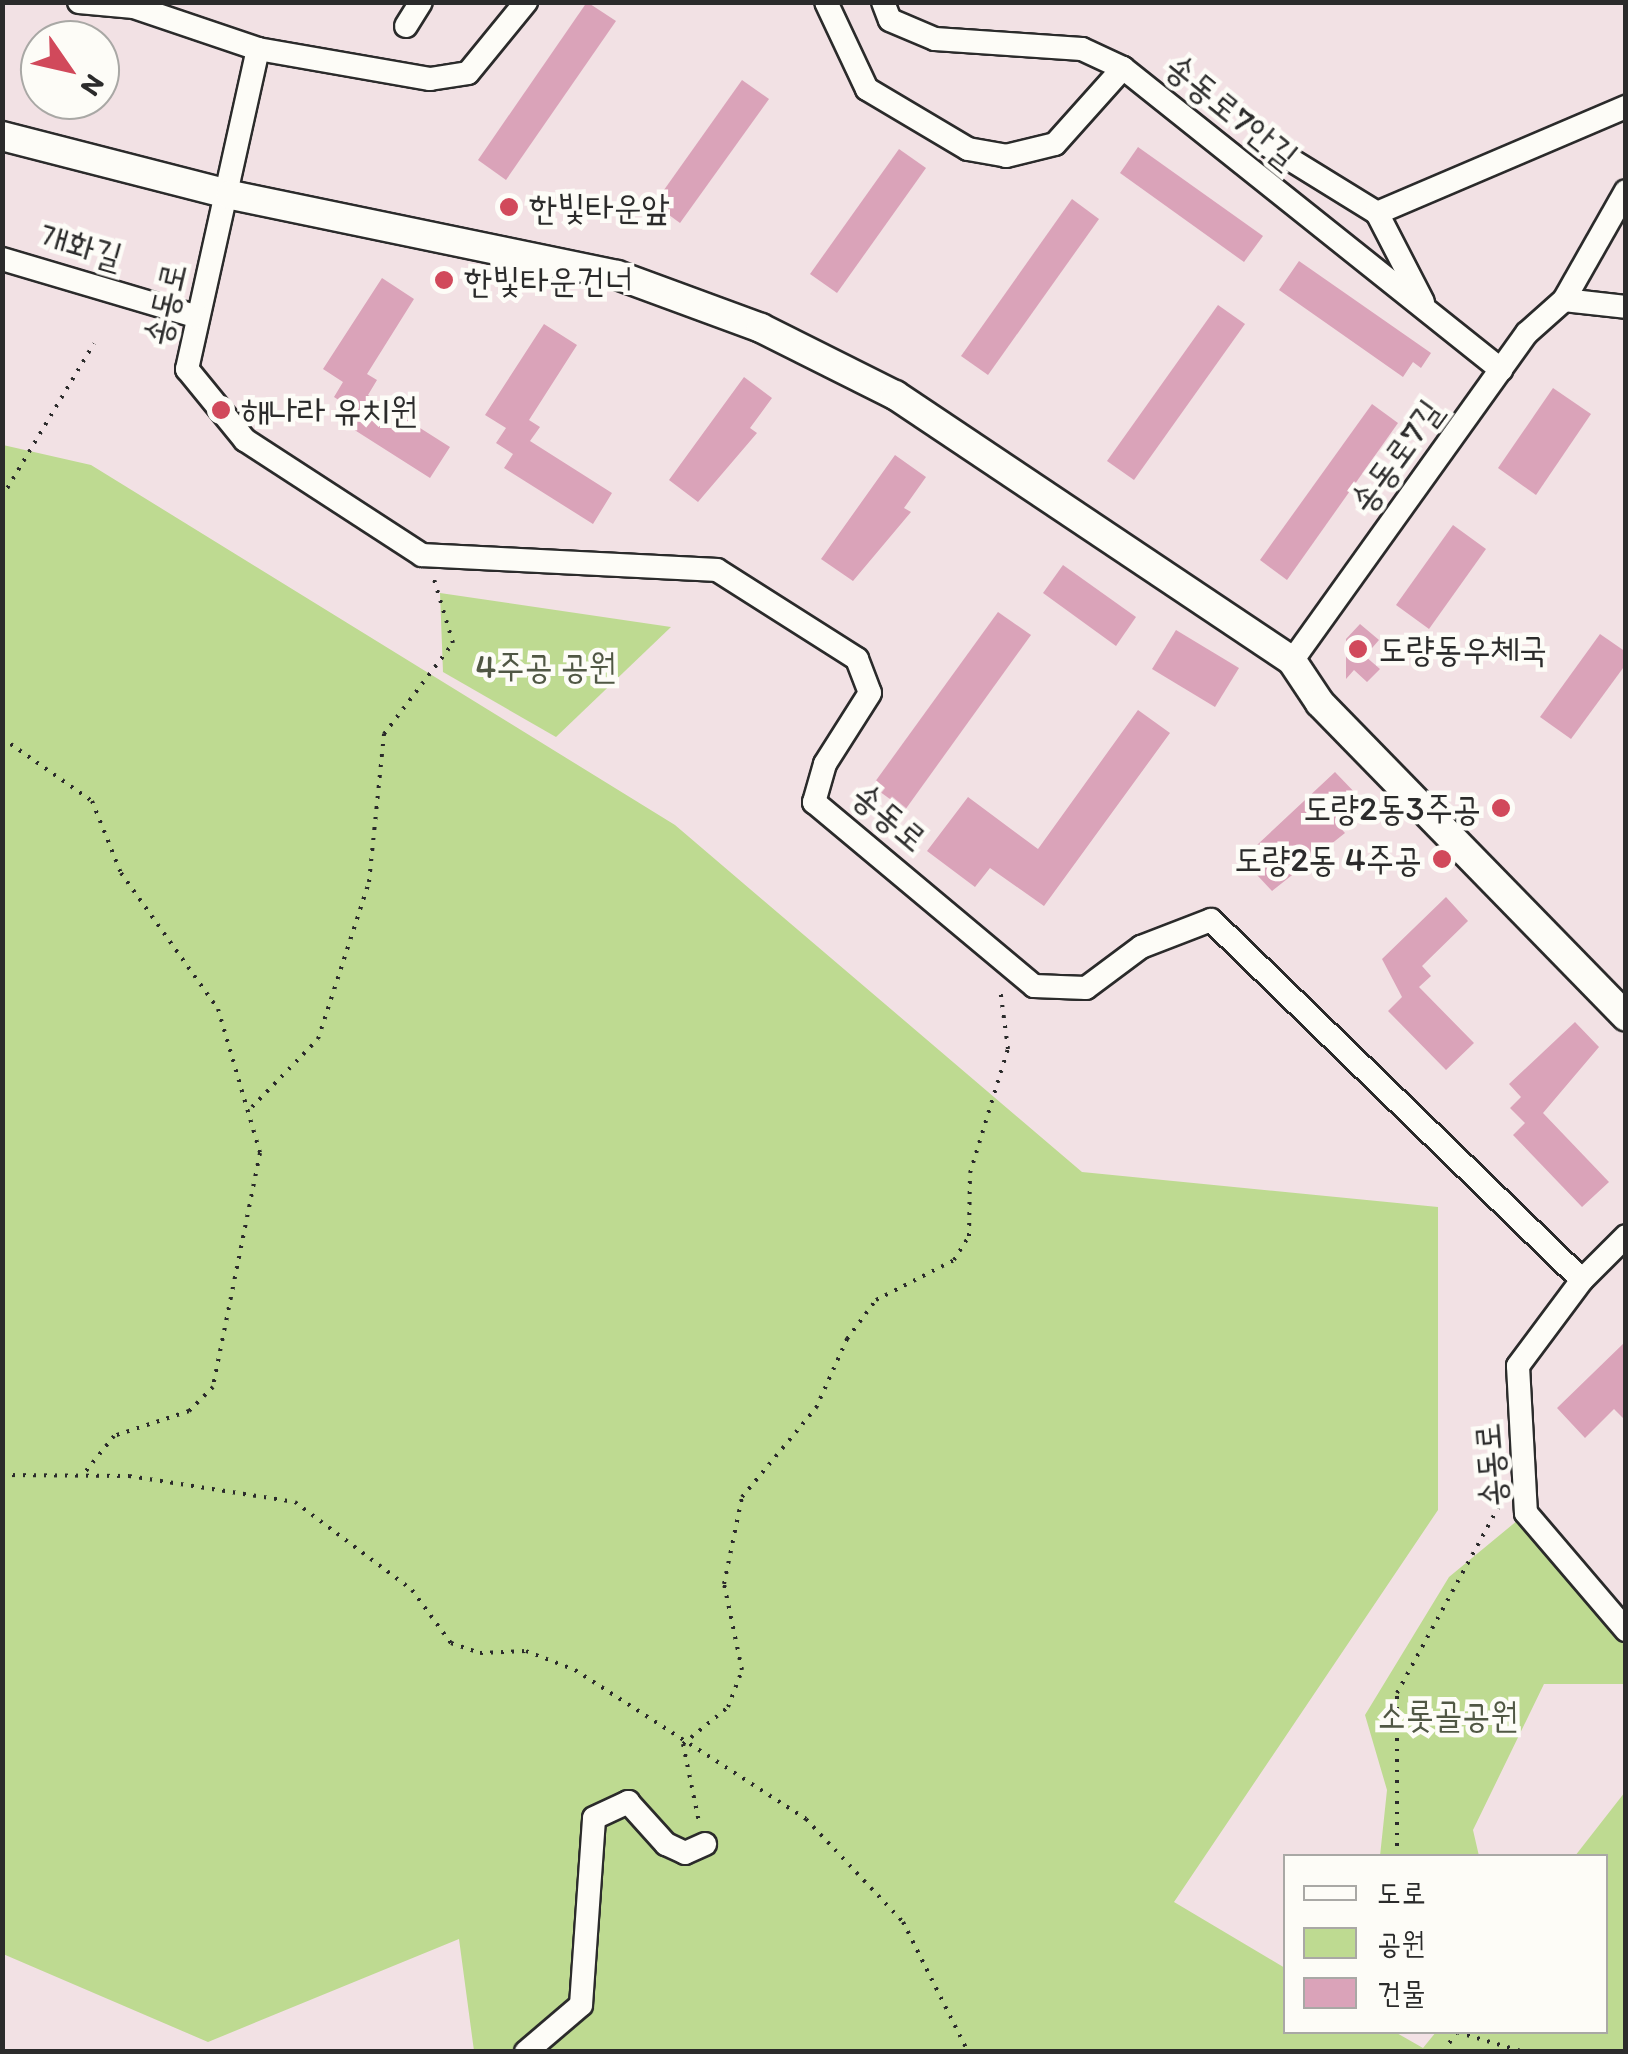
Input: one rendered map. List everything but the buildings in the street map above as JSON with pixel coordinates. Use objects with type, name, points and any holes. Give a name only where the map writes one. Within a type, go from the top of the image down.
[{"type":"street","points":[[79,2],[134,7],[258,48],[430,79],[468,73],[526,2]]},
{"type":"street","points":[[406,26],[421,2]]},
{"type":"street","points":[[826,2],[867,89],[968,150],[1006,156],[1056,144],[1123,68]]},
{"type":"street","name":"송동로7안길","points":[[882,2],[890,20],[935,38],[1082,49],[1123,68],[1501,370]]},
{"type":"street","name":"송동로","points":[[258,48],[230,195],[187,369],[246,440],[422,555],[716,570],[858,658],[870,693],[825,764],[814,802],[1034,986],[1086,988],[1141,947],[1211,920],[1582,1280]]},
{"type":"street","points":[[1377,213],[1626,106]]},
{"type":"street","points":[[2,136],[230,195],[599,270],[761,328],[895,394],[1292,661],[1320,703],[1626,1016]]},
{"type":"street","points":[[1262,142],[1377,213],[1428,311]]},
{"type":"street","name":"송동로7길","points":[[1292,661],[1501,370],[1564,300],[1626,191]]},
{"type":"street","name":"개화길","points":[[2,259],[198,316]]},
{"type":"street","points":[[1564,300],[1626,307]]},
{"type":"street","name":"송동로","points":[[1626,1236],[1582,1280],[1518,1366],[1528,1466],[1526,1513],[1626,1630]]},
{"type":"street","points":[[526,2052],[581,2004],[594,1818],[628,1802],[666,1844],[685,1853],[705,1844]]},
{"type":"path","points":[[2,496],[94,343]]},
{"type":"path","points":[[252,1107],[318,1040],[368,882],[384,734],[453,643],[432,577],[442,556]]},
{"type":"path","points":[[2,738],[92,802],[121,873],[218,1009],[234,1079],[252,1107],[258,1194],[213,1387],[189,1411],[114,1436],[82,1476]]},
{"type":"path","points":[[683,1744],[728,1707],[742,1670],[724,1584],[742,1498],[816,1408],[846,1338],[876,1300],[954,1260],[969,1236],[970,1173],[1008,1049],[1002,960]]},
{"type":"path","points":[[1398,1854],[1397,1694],[1528,1466]]},
{"type":"path","points":[[2,1475],[82,1476],[295,1502],[412,1590],[451,1643],[480,1653],[526,1650],[575,1670],[683,1744],[806,1819],[903,1922],[968,2052]]},
{"type":"path","points":[[683,1744],[705,1844]]},
{"type":"path","points":[[1463,2034],[1524,2052]]},
{"type":"green space","points":[[3,445],[91,465],[675,825],[1082,1172],[1438,1207],[1438,1510],[1174,1902],[1283,1967],[1283,2034],[1398,2034],[1423,2048],[1434,2034],[1608,2034],[1608,1854],[1577,1854],[1625,1792],[1625,2051],[474,2051],[459,1939],[208,2042],[3,1954]]},
{"type":"green space","name":"4주공 공원","points":[[440,593],[671,627],[556,737],[443,672]]},
{"type":"green space","name":"소롯골공원","points":[[1518,1520],[1625,1640],[1625,1684],[1544,1684],[1473,1830],[1479,1854],[1380,1854],[1387,1790],[1365,1715],[1449,1577]]},
{"type":"place","name":"한빛타운앞","points":[[509,207]]},
{"type":"place","name":"한빛타운건너","points":[[444,280]]},
{"type":"place","name":"해나라 유치원","points":[[221,410]]},
{"type":"place","name":"도량동우체국","points":[[1358,649]]},
{"type":"place","name":"도량2동3주공","points":[[1501,808]]},
{"type":"place","name":"도량2동 4주공","points":[[1442,859]]}]
